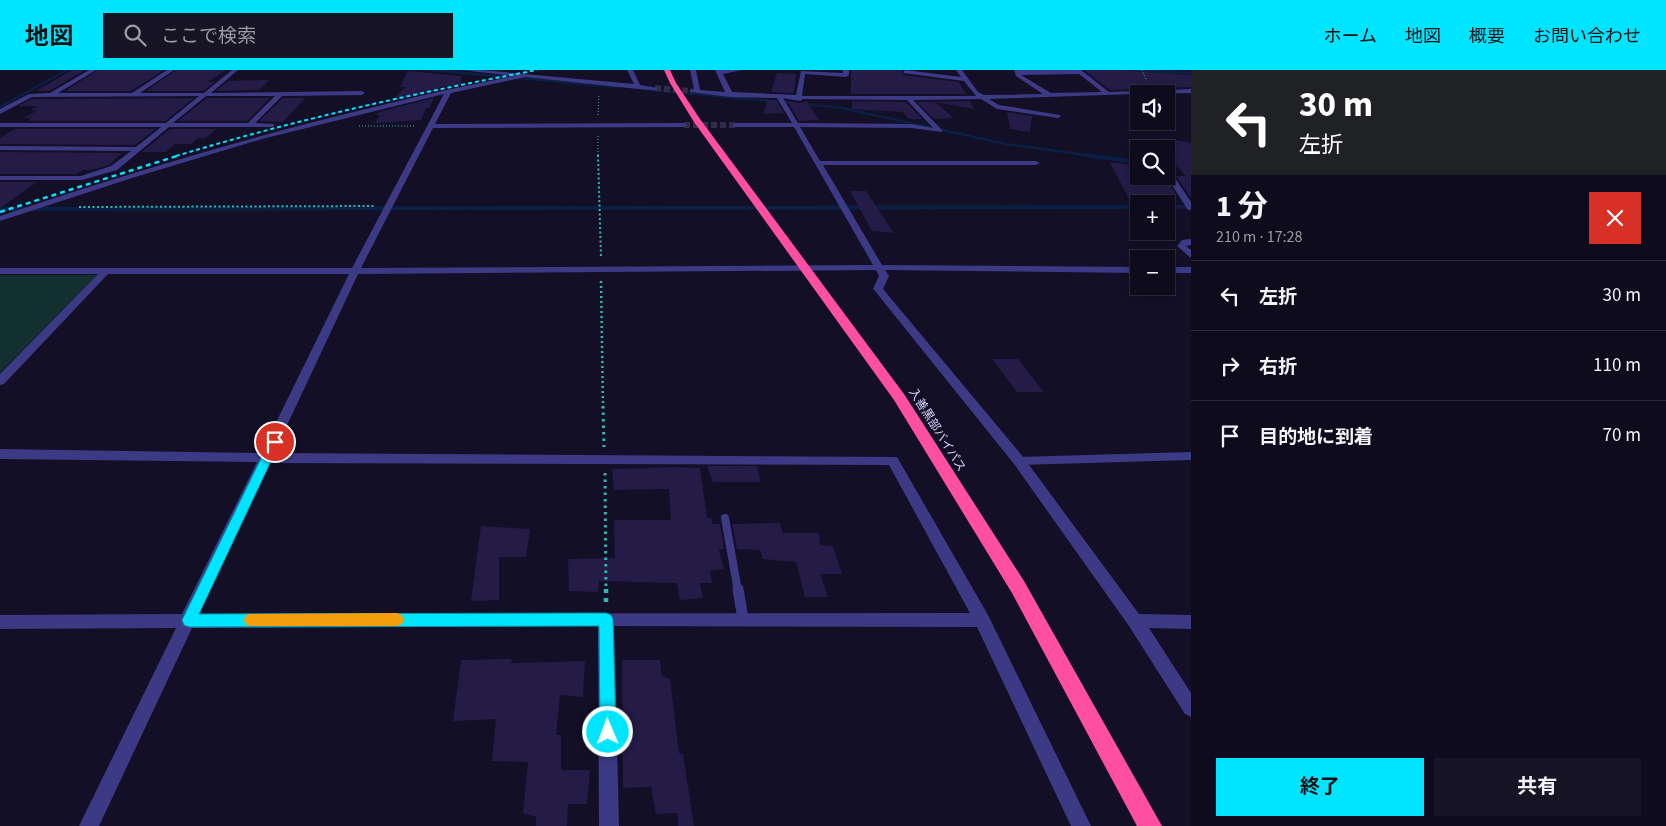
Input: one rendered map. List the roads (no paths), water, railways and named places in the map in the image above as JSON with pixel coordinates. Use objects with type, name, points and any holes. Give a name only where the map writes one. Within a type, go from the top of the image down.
[{"type":"highway","name":"入善黒部バイパス","points":[[667,70],[673,83],[697,120],[899,397],[1018,587],[1150,826]]},
{"type":"street","points":[[51,95],[93,70]]},
{"type":"street","points":[[133,95],[172,70]]},
{"type":"street","points":[[2,179],[82,178],[114,168],[235,70]]},
{"type":"street","points":[[464,70],[655,88]]},
{"type":"street","points":[[630,70],[638,87]]},
{"type":"street","points":[[693,70],[695,92],[780,98],[908,98],[1130,92]]},
{"type":"street","points":[[730,95],[719,71],[739,70]]},
{"type":"street","points":[[800,99],[798,95],[803,71],[846,75],[846,70]]},
{"type":"street","points":[[958,70],[980,96],[997,107],[1058,116]]},
{"type":"street","points":[[1048,94],[1018,75],[1018,71],[1079,71],[1107,93]]},
{"type":"street","points":[[906,72],[965,79]]},
{"type":"street","points":[[0,219],[175,161],[247,140],[397,102],[524,76]]},
{"type":"street","points":[[1175,91],[1191,91]]},
{"type":"street","points":[[89,826],[355,272],[448,92]]},
{"type":"street","points":[[0,112],[31,95],[362,93]]},
{"type":"street","points":[[250,125],[280,94]]},
{"type":"street","points":[[780,98],[884,276],[878,289],[1019,461],[1135,621],[1191,708]]},
{"type":"street","points":[[735,125],[910,126],[940,131],[908,98]]},
{"type":"street","points":[[0,125],[272,125]]},
{"type":"street","points":[[431,126],[684,125]]},
{"type":"street","points":[[0,148],[138,149]]},
{"type":"street","points":[[818,163],[1036,164]]},
{"type":"street","points":[[1175,184],[1191,208]]},
{"type":"street","points":[[1191,242],[1185,242],[1181,246],[1191,255]]},
{"type":"street","points":[[0,271],[355,272],[806,268],[1130,270]]},
{"type":"street","points":[[1175,270],[1191,270]]},
{"type":"street","points":[[0,381],[106,271]]},
{"type":"street","points":[[0,454],[267,458],[604,457],[893,460],[982,620],[1081,826]]},
{"type":"street","points":[[0,622],[606,619],[982,620]]},
{"type":"street","points":[[606,619],[609,826]]},
{"type":"street","points":[[1135,621],[1191,622]]},
{"type":"lane","points":[[1019,461],[1191,456]]},
{"type":"lane","points":[[725,518],[743,619]]},
{"type":"waterway","points":[[0,107],[67,70]]},
{"type":"waterway","points":[[431,70],[618,87]]},
{"type":"waterway","points":[[1131,70],[1191,73]]},
{"type":"waterway","points":[[642,89],[794,103]]},
{"type":"waterway","points":[[804,104],[842,108],[1006,144],[1094,156]]},
{"type":"waterway","points":[[1085,155],[1130,161]]},
{"type":"waterway","points":[[1175,165],[1191,166]]},
{"type":"waterway","points":[[0,209],[1130,207]]},
{"type":"waterway","points":[[1175,207],[1191,207]]},
{"type":"tunnel","points":[[655,88],[692,91]]},
{"type":"tunnel","points":[[684,125],[735,125]]},
{"type":"railway","points":[[176,156],[355,108],[537,70]]},
{"type":"railway","points":[[0,212],[180,155]]}]
